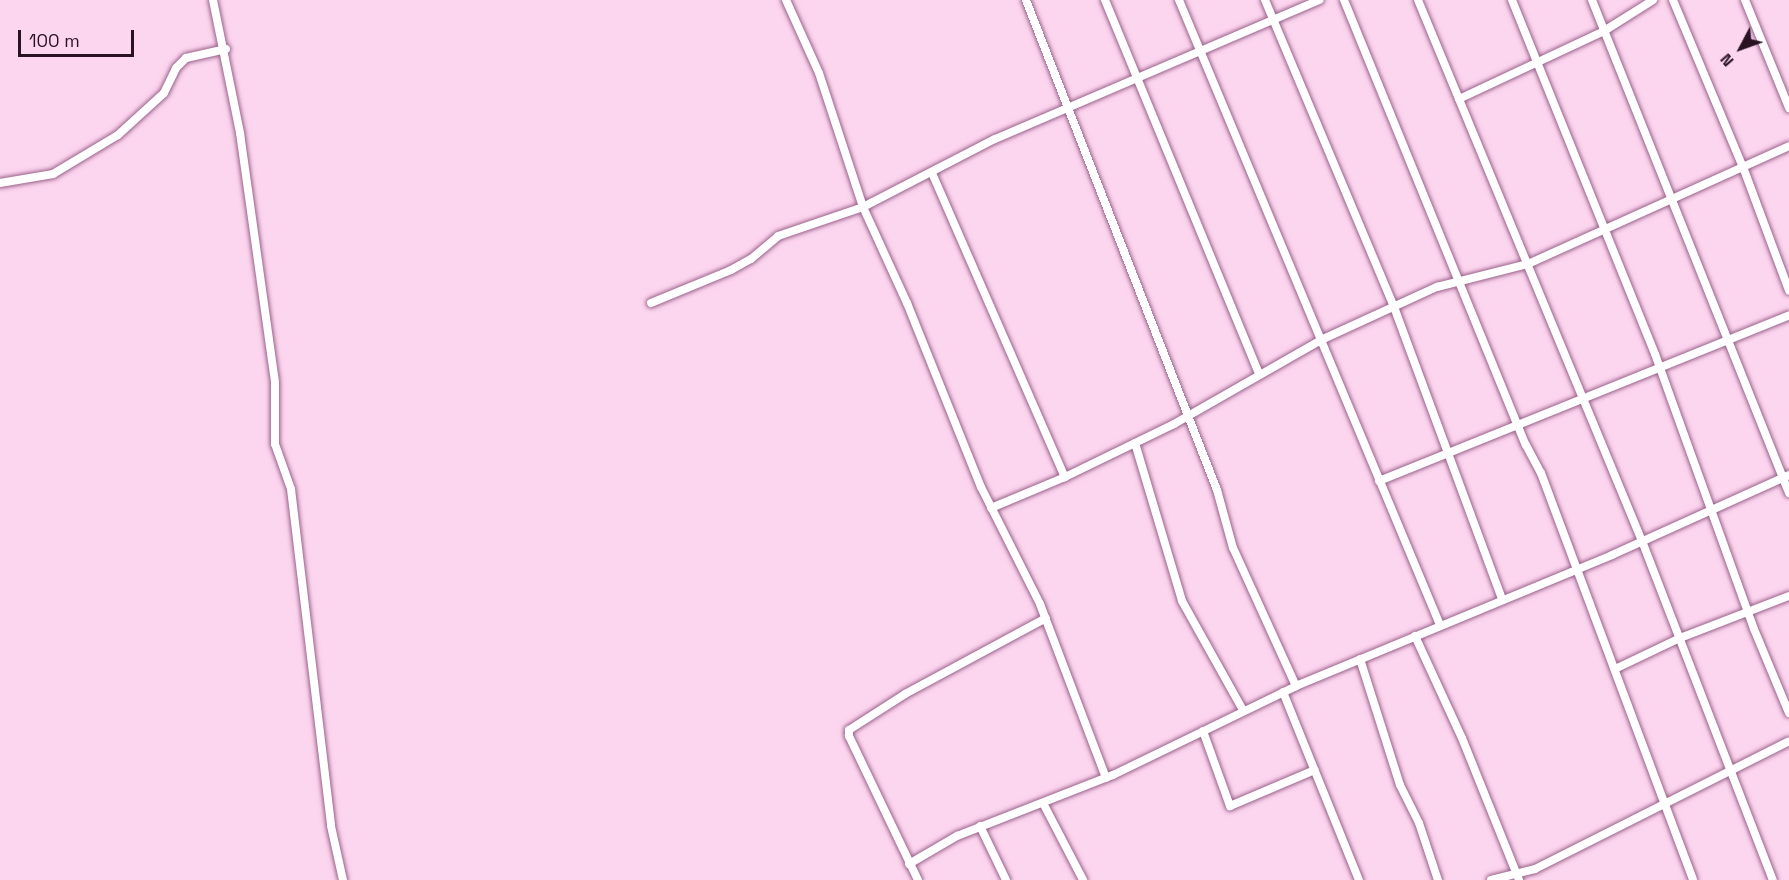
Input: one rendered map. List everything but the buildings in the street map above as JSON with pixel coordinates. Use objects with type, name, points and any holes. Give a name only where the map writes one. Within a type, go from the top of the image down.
[{"type":"street","points":[[213,0],[226,49],[275,383],[275,444],[291,489],[331,826],[343,880]]},
{"type":"street","points":[[786,0],[819,73],[863,207],[991,508],[1046,618],[1107,778]]},
{"type":"street","points":[[1026,0],[1187,418],[1217,490],[1233,548],[1296,686]]},
{"type":"street","points":[[1105,0],[1136,80],[1259,373]]},
{"type":"street","points":[[1179,0],[1440,625]]},
{"type":"street","points":[[1265,0],[1394,307],[1502,599]]},
{"type":"street","points":[[651,303],[731,270],[751,259],[778,236],[863,207],[1067,108],[1319,0]]},
{"type":"street","points":[[1344,0],[1578,568],[1693,880]]},
{"type":"street","points":[[1418,0],[1642,541],[1773,880]]},
{"type":"street","points":[[1512,0],[1660,368],[1713,509],[1748,613],[1789,713]]},
{"type":"street","points":[[1592,0],[1669,199],[1786,476],[1789,493]]},
{"type":"street","points":[[1459,99],[1604,31],[1653,0]]},
{"type":"street","points":[[1673,0],[1743,167],[1789,291]]},
{"type":"street","points":[[1745,0],[1789,108]]},
{"type":"street","points":[[0,183],[53,174],[73,158],[118,135],[164,93],[176,68],[186,58],[226,49]]},
{"type":"street","points":[[1780,86],[1789,82]]},
{"type":"street","points":[[991,508],[1065,477],[1187,418],[1259,373],[1321,340],[1459,281],[1528,264],[1789,146]]},
{"type":"street","points":[[932,173],[1065,477]]},
{"type":"street","points":[[1379,481],[1518,425],[1582,396],[1660,368],[1789,315]]},
{"type":"street","points":[[1135,443],[1182,601],[1243,710]]},
{"type":"street","points":[[909,864],[980,826],[1107,778],[1296,686],[1642,541],[1786,476]]},
{"type":"street","points":[[1615,669],[1680,638],[1789,596]]},
{"type":"street","points":[[918,880],[849,736],[849,730],[905,694],[1046,618]]},
{"type":"street","points":[[1415,636],[1458,730],[1518,877]]},
{"type":"street","points":[[1360,659],[1400,785],[1419,823],[1438,880]]},
{"type":"street","points":[[1283,692],[1359,880]]},
{"type":"street","points":[[1203,731],[1230,806],[1316,770]]},
{"type":"street","points":[[1491,880],[1518,877],[1732,772],[1789,741]]},
{"type":"street","points":[[1043,803],[1083,880]]},
{"type":"street","points":[[980,826],[1006,880]]}]
